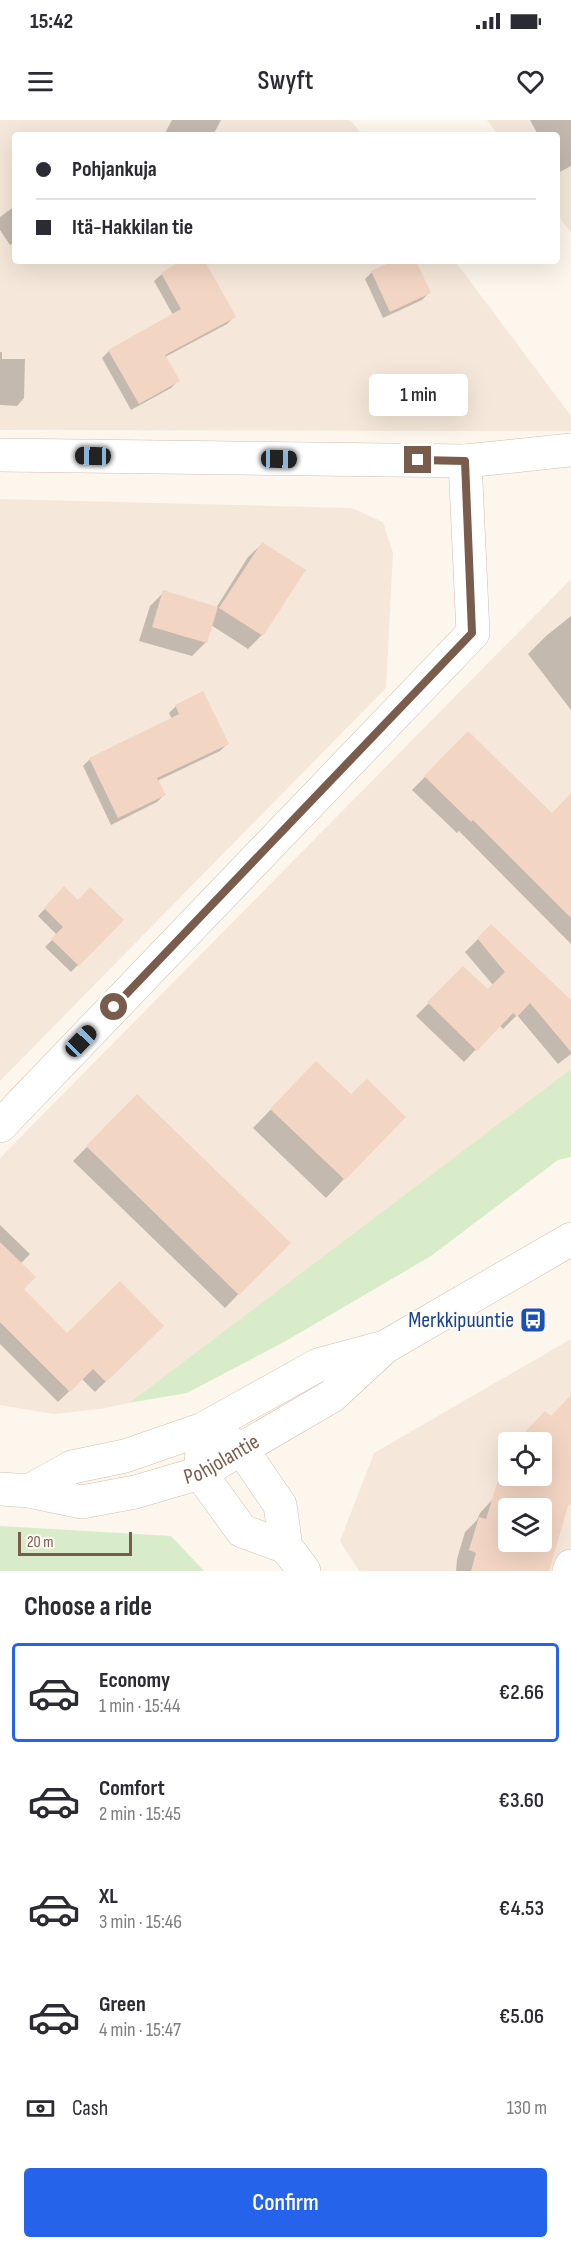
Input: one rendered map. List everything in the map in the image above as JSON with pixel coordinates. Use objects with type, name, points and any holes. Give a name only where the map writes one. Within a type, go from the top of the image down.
[{"type":"street","points":[[0,455],[465,461],[571,450]]},
{"type":"street","points":[[0,1126],[472,633],[465,461]]},
{"type":"street","name":"Pohjolantie","points":[[15,1490],[82,1502],[135,1492],[200,1473],[332,1396],[385,1347],[571,1239]]},
{"type":"street","name":"Pohjolantie","points":[[15,1490],[72,1467],[125,1456],[203,1430],[318,1365],[385,1347]]},
{"type":"street","points":[[203,1430],[242,1448],[280,1505],[295,1559],[242,1531],[200,1473],[203,1430]]},
{"type":"street","points":[[569,1571],[571,1566]]},
{"type":"shaded area","points":[[0,120],[348,120],[360,132],[12,132],[12,264],[457,264],[571,416],[571,431],[0,430]]},
{"type":"shaded area","points":[[487,120],[571,120],[571,233],[560,218],[560,132],[496,132]]},
{"type":"shaded area","points":[[0,499],[352,508],[383,522],[393,553],[386,688],[0,1081]]},
{"type":"shaded area","points":[[571,579],[571,1069],[129,1403],[54,1414],[0,1405],[0,1158]]},
{"type":"shaded area","points":[[571,1339],[571,1571],[359,1571],[340,1541],[374,1453]]},
{"type":"green space","points":[[571,1069],[571,1157],[558,1160],[431,1256],[284,1342],[187,1393],[129,1403]]},
{"type":"green space","points":[[0,1526],[171,1536],[204,1571],[0,1571]]},
{"type":"building","points":[[176,264],[207,264],[236,317],[165,355],[180,381],[139,404],[108,350],[181,309],[161,273]]},
{"type":"building","points":[[386,264],[417,264],[431,293],[390,312],[371,271]]},
{"type":"building","points":[[262,542],[306,570],[263,636],[219,608]]},
{"type":"building","points":[[163,590],[218,607],[207,643],[152,627]]},
{"type":"building","points":[[203,691],[229,744],[157,778],[166,795],[118,818],[89,758],[179,714],[175,705]]},
{"type":"building","points":[[468,731],[552,813],[571,793],[571,918],[473,820],[471,822],[424,776]]},
{"type":"building","points":[[64,886],[78,900],[90,887],[124,920],[79,966],[51,939],[63,927],[44,908]]},
{"type":"building","points":[[491,924],[571,1000],[571,1052],[530,1003],[517,1017],[513,1013],[477,1051],[427,1002],[463,966],[488,989],[505,972],[477,938]]},
{"type":"building","points":[[316,1061],[351,1094],[367,1079],[406,1117],[345,1180],[270,1109]]},
{"type":"building","points":[[137,1094],[291,1243],[239,1295],[86,1146]]},
{"type":"building","points":[[0,1242],[36,1277],[24,1289],[67,1333],[120,1281],[164,1326],[106,1382],[93,1369],[70,1392],[0,1322]]},
{"type":"building","points":[[571,1395],[571,1503],[568,1506],[549,1571],[471,1571],[476,1553],[469,1550],[479,1517],[486,1519],[498,1480],[498,1486],[552,1486],[552,1432],[525,1432],[545,1411],[551,1416]]},
{"type":"place","name":"Merkkipuuntie","points":[[533,1320]]},
{"type":"route","points":[[114,1007],[472,633],[465,461],[418,460]]}]
